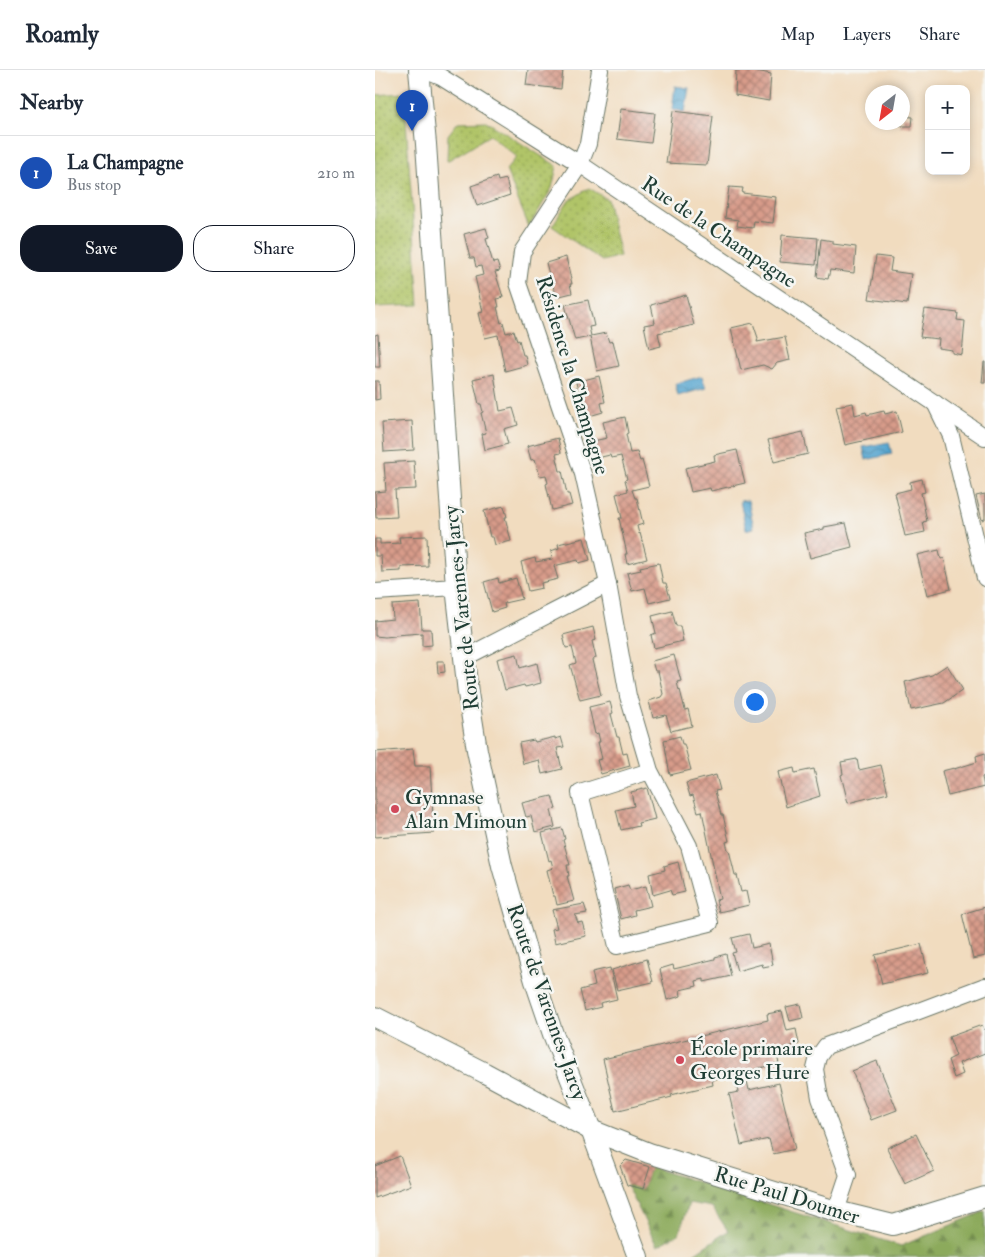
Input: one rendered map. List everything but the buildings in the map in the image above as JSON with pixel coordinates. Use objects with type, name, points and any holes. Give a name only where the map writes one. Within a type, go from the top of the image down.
[{"type":"street","name":"Route de Varennes-Jarcy","points":[[419,70],[426,144],[456,587],[477,750],[503,866],[535,981],[553,1034],[638,1257]]},
{"type":"street","name":"Rue de la Champagne","points":[[424,70],[441,77],[580,164],[985,437]]},
{"type":"street","name":"Résidence la Champagne","points":[[600,70],[588,144],[580,164],[522,252],[518,283],[583,474],[608,584],[628,696],[650,771],[689,846],[710,923],[617,946],[580,793],[650,771]]},
{"type":"street","points":[[935,403],[951,436],[985,578]]},
{"type":"street","points":[[464,658],[608,584]]},
{"type":"street","points":[[375,592],[456,587]]},
{"type":"street","points":[[836,1211],[848,1175],[820,1098],[815,1069],[818,1056],[826,1046],[985,986]]},
{"type":"street","name":"Rue Paul Doumer","points":[[375,1017],[591,1130],[649,1153],[836,1211],[893,1225],[985,1197]]},
{"type":"green space","points":[[404,93],[419,305],[375,307],[375,95]]},
{"type":"green space","points":[[486,121],[557,166],[552,188],[529,227],[506,170],[517,157],[490,135],[447,161],[448,135],[458,122]]},
{"type":"green space","points":[[589,188],[607,199],[620,256],[602,261],[552,226],[568,201]]},
{"type":"green space","points":[[650,1167],[901,1246],[985,1211],[985,1257],[689,1257],[728,1231],[712,1207],[689,1203],[679,1234],[657,1246],[627,1185],[643,1189]]},
{"type":"water","points":[[675,86],[689,88],[685,112],[672,109]]},
{"type":"water","points":[[702,376],[706,388],[678,396],[675,384]]},
{"type":"water","points":[[889,442],[892,454],[866,460],[863,447]]},
{"type":"water","points":[[748,500],[754,528],[746,530],[740,501]]},
{"type":"place","name":"La Champagne","points":[[412,131]]},
{"type":"place","name":"Gymnase Alain Mimoun","points":[[395,809]]},
{"type":"place","name":"École primaire Georges Hure","points":[[680,1060]]}]
